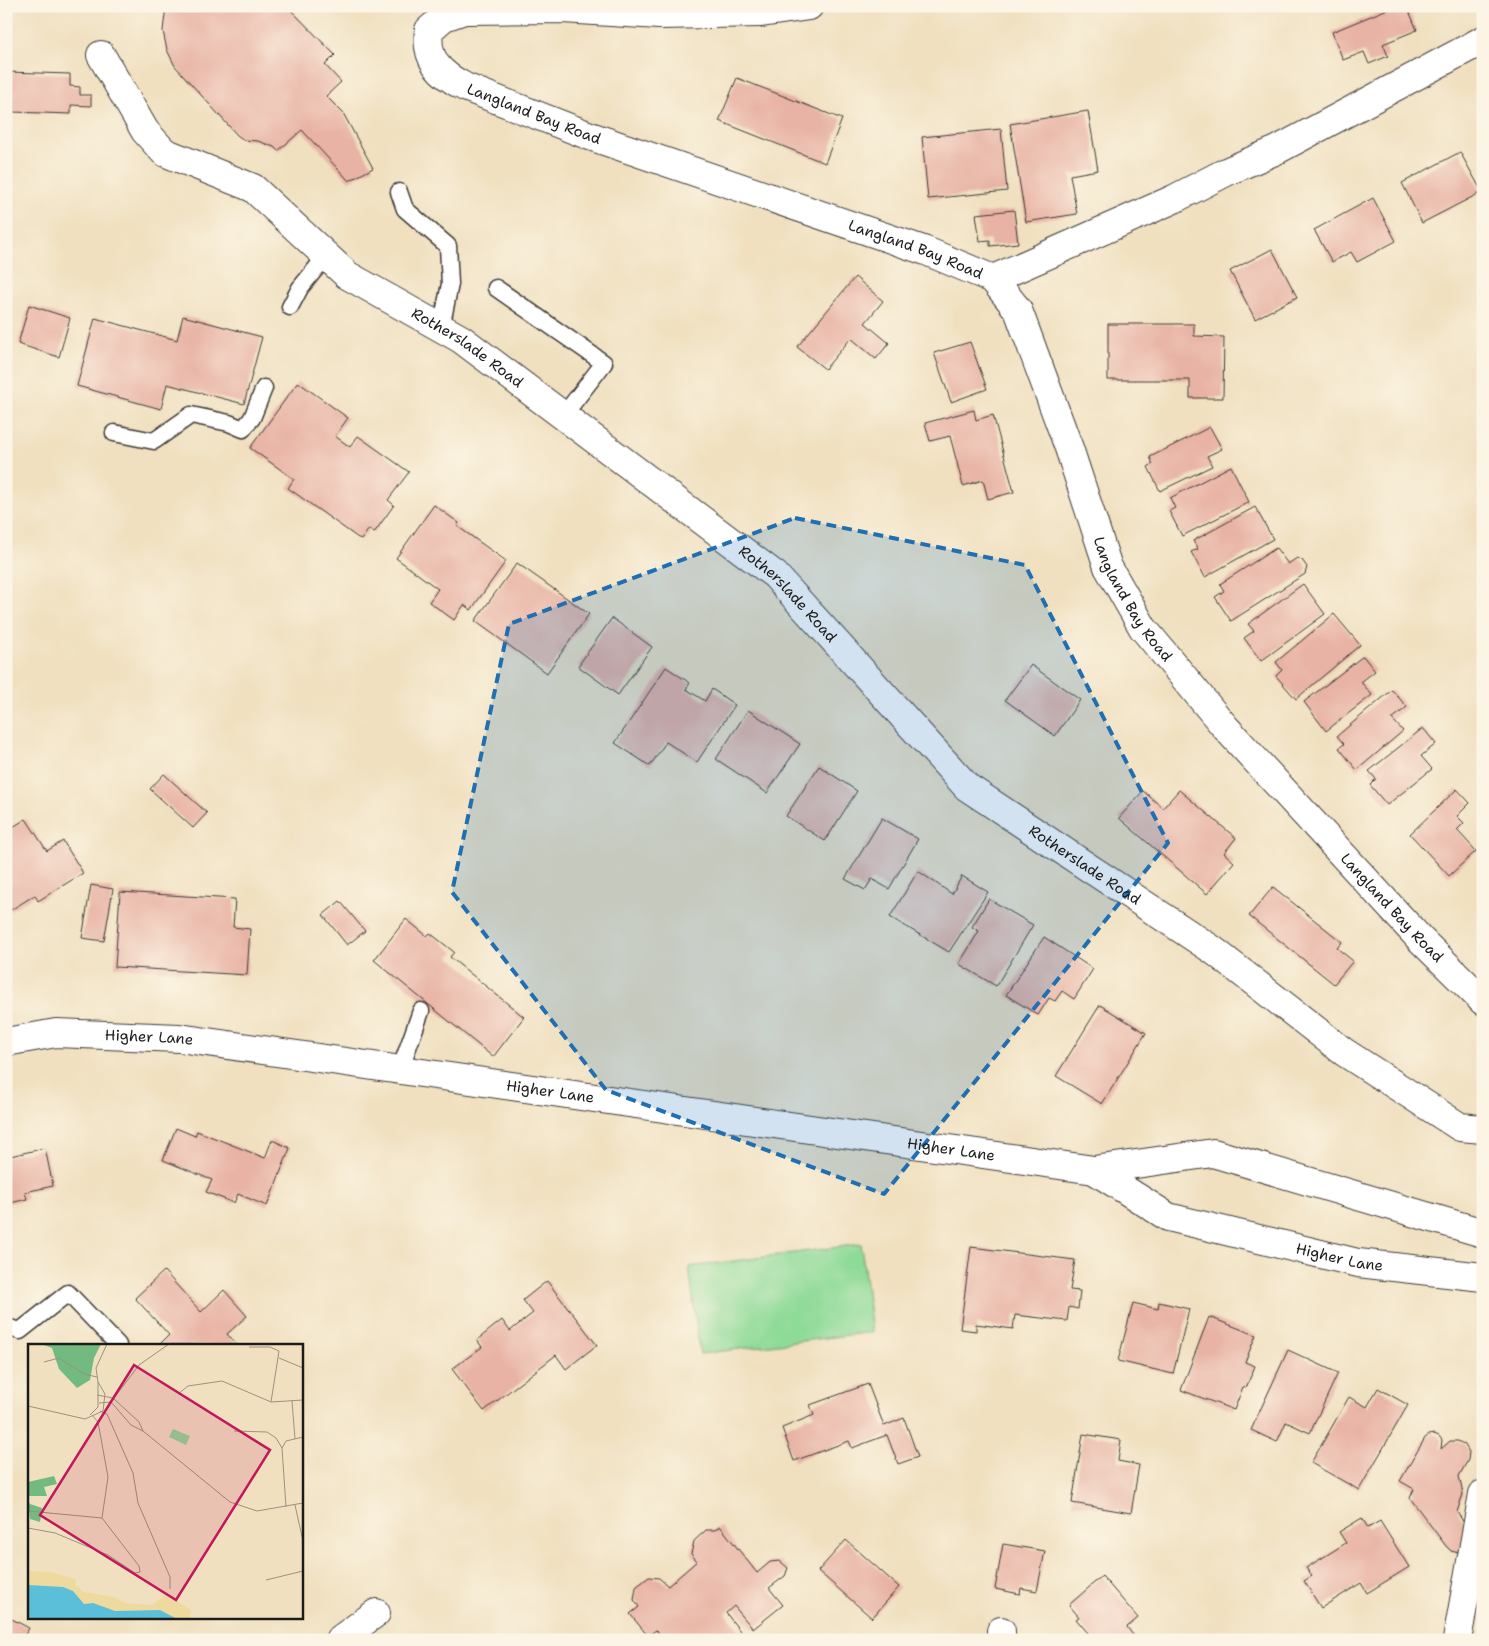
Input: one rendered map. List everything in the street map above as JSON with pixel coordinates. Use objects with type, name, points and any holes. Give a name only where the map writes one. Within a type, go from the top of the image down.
[{"type":"street","name":"Langland Bay Road","points":[[809,6],[761,13],[659,16],[563,9],[464,10],[444,17],[429,30],[427,42],[433,60],[446,77],[465,87],[590,136],[926,251],[993,279],[1018,310],[1069,448],[1108,567],[1143,628],[1252,757],[1420,939],[1483,1001]]},
{"type":"street","points":[[993,279],[1174,199],[1228,171],[1277,150],[1483,40]]},
{"type":"street","name":"Rotherslade Road","points":[[102,55],[145,131],[164,152],[253,188],[347,275],[461,339],[775,575],[967,787],[1214,950],[1344,1052],[1460,1127],[1483,1129]]},
{"type":"street","name":"Higher Lane","points":[[6,1042],[56,1033],[179,1038],[1094,1170],[1213,1153],[1483,1233]]},
{"type":"street","name":"Higher Lane","points":[[1094,1170],[1168,1217],[1358,1263],[1483,1277]]},
{"type":"street","points":[[1456,1640],[1483,1494]]},
{"type":"street","points":[[339,1640],[376,1613]]},
{"type":"lane","points":[[399,192],[405,209],[448,246],[450,284],[441,328]]},
{"type":"lane","points":[[290,307],[300,288],[327,255]]},
{"type":"lane","points":[[496,288],[604,363],[563,416]]},
{"type":"lane","points":[[114,433],[154,440],[191,415],[229,423],[243,429],[252,418],[264,388]]},
{"type":"lane","points":[[400,1070],[421,1010]]},
{"type":"lane","points":[[6,1327],[20,1331],[68,1293],[117,1344]]},
{"type":"highlighted area","points":[[795,518],[1025,565],[1168,843],[884,1194],[606,1090],[452,892],[509,624]]},
{"type":"green space","points":[[861,1244],[872,1332],[700,1354],[689,1267]]},
{"type":"building","points":[[166,6],[287,6],[335,55],[325,65],[341,82],[326,96],[343,113],[373,168],[349,181],[302,130],[278,151],[274,147],[258,141],[244,140],[237,135],[175,66],[167,50],[163,31]]},
{"type":"building","points":[[1395,6],[1407,6],[1417,30],[1383,44],[1388,56],[1369,64],[1364,52],[1343,60],[1332,32]]},
{"type":"building","points":[[6,72],[70,74],[70,86],[80,87],[80,95],[91,95],[91,106],[71,105],[71,114],[13,112],[13,101],[6,101]]},
{"type":"building","points":[[737,78],[842,119],[825,163],[719,121]]},
{"type":"building","points":[[1088,111],[1098,170],[1070,175],[1077,214],[1026,222],[1010,124]]},
{"type":"building","points":[[1001,129],[1007,191],[928,199],[922,137]]},
{"type":"building","points":[[1460,152],[1482,192],[1422,223],[1402,183]]},
{"type":"building","points":[[1373,198],[1396,241],[1357,262],[1351,252],[1332,262],[1314,230]]},
{"type":"building","points":[[1014,210],[1018,243],[990,246],[990,240],[980,241],[976,214]]},
{"type":"building","points":[[1272,249],[1297,297],[1255,319],[1230,271]]},
{"type":"building","points":[[855,277],[883,301],[865,323],[889,343],[876,359],[851,338],[825,369],[797,347]]},
{"type":"building","points":[[29,305],[70,318],[59,357],[18,344]]},
{"type":"building","points":[[183,316],[262,337],[244,404],[167,384],[161,409],[77,386],[95,318],[177,340]]},
{"type":"building","points":[[1108,324],[1194,324],[1194,336],[1224,337],[1223,398],[1190,398],[1190,380],[1108,380]]},
{"type":"building","points":[[970,342],[987,389],[951,402],[934,353]]},
{"type":"building","points":[[298,382],[348,418],[335,436],[350,447],[358,436],[409,472],[388,500],[394,505],[374,533],[369,529],[361,540],[288,488],[294,479],[250,448]]},
{"type":"building","points":[[974,410],[976,420],[993,415],[1014,492],[988,499],[983,480],[963,486],[950,436],[930,441],[925,423]]},
{"type":"building","points":[[1210,427],[1222,449],[1207,456],[1212,466],[1160,491],[1148,467],[1153,464],[1150,457]]},
{"type":"building","points":[[1231,466],[1249,502],[1182,536],[1169,511],[1175,508],[1170,498]]},
{"type":"building","points":[[434,505],[459,523],[457,526],[506,561],[471,610],[464,605],[454,620],[429,602],[438,589],[396,558]]},
{"type":"building","points":[[1255,507],[1273,539],[1205,577],[1191,552],[1198,549],[1193,541]]},
{"type":"building","points":[[1276,548],[1288,564],[1297,558],[1302,560],[1307,567],[1305,574],[1231,621],[1215,597],[1224,591],[1220,584]]},
{"type":"building","points":[[517,563],[589,614],[547,673],[475,621]]},
{"type":"building","points":[[1303,584],[1325,614],[1261,661],[1244,638],[1254,631],[1248,624]]},
{"type":"building","points":[[1334,614],[1360,645],[1296,699],[1276,676],[1282,670],[1276,662]]},
{"type":"building","points":[[612,618],[652,647],[618,695],[578,666]]},
{"type":"building","points":[[1363,656],[1375,671],[1361,682],[1372,695],[1326,731],[1304,702]]},
{"type":"building","points":[[1031,665],[1080,700],[1055,736],[1005,700]]},
{"type":"building","points":[[666,667],[690,683],[686,689],[705,701],[712,689],[735,705],[697,762],[666,742],[650,766],[615,743]]},
{"type":"building","points":[[1392,690],[1407,707],[1392,719],[1403,731],[1357,770],[1339,748],[1344,744],[1337,736]]},
{"type":"building","points":[[748,710],[800,744],[767,793],[716,759]]},
{"type":"building","points":[[1423,728],[1436,744],[1421,756],[1432,769],[1387,805],[1370,785],[1376,779],[1369,771]]},
{"type":"building","points":[[819,766],[857,791],[825,841],[786,816]]},
{"type":"building","points":[[164,774],[207,813],[193,828],[150,789]]},
{"type":"building","points":[[1457,789],[1470,803],[1457,816],[1464,823],[1457,830],[1476,851],[1449,876],[1410,834]]},
{"type":"building","points":[[1179,790],[1236,838],[1224,853],[1234,862],[1207,894],[1119,818],[1143,791],[1163,808]]},
{"type":"building","points":[[882,818],[918,839],[889,889],[872,879],[865,890],[845,879]]},
{"type":"building","points":[[26,819],[47,851],[63,841],[83,873],[38,901],[35,895],[6,913],[6,846],[11,843],[6,835],[6,831]]},
{"type":"building","points":[[918,871],[952,894],[962,876],[988,892],[949,952],[890,917]]},
{"type":"building","points":[[91,885],[113,889],[104,941],[82,938]]},
{"type":"building","points":[[1273,887],[1342,942],[1337,948],[1353,961],[1334,984],[1249,916]]},
{"type":"building","points":[[120,892],[235,899],[233,927],[250,929],[247,975],[115,967]]},
{"type":"building","points":[[989,899],[1033,925],[996,986],[959,964],[979,931],[972,927]]},
{"type":"building","points":[[340,901],[365,931],[347,945],[323,915]]},
{"type":"building","points":[[406,919],[427,936],[430,933],[454,952],[450,957],[524,1017],[493,1057],[374,960]]},
{"type":"building","points":[[1044,937],[1093,969],[1074,999],[1062,991],[1055,1001],[1049,998],[1038,1015],[1006,995]]},
{"type":"building","points":[[1100,1005],[1146,1033],[1102,1104],[1056,1076]]},
{"type":"building","points":[[176,1128],[195,1136],[197,1131],[265,1158],[272,1140],[290,1148],[267,1206],[238,1194],[234,1203],[206,1192],[212,1180],[163,1160]]},
{"type":"building","points":[[45,1148],[53,1186],[25,1192],[27,1199],[6,1204],[6,1157]]},
{"type":"building","points":[[971,1247],[1075,1260],[1070,1290],[1080,1291],[1078,1309],[1069,1307],[1067,1321],[1015,1315],[1013,1329],[976,1324],[976,1331],[960,1329]]},
{"type":"building","points":[[164,1271],[201,1312],[224,1290],[247,1316],[227,1334],[236,1344],[162,1344],[169,1335],[135,1298]]},
{"type":"building","points":[[547,1281],[597,1345],[566,1369],[556,1355],[484,1411],[452,1369],[482,1347],[477,1340],[502,1320],[510,1331],[533,1313],[523,1300]]},
{"type":"building","points":[[1159,1302],[1189,1309],[1173,1374],[1118,1361],[1133,1303],[1158,1309]]},
{"type":"building","points":[[1209,1317],[1256,1335],[1245,1362],[1255,1366],[1246,1388],[1243,1387],[1234,1410],[1181,1390]]},
{"type":"building","points":[[1288,1350],[1338,1373],[1310,1433],[1286,1422],[1277,1442],[1251,1430]]},
{"type":"building","points":[[868,1384],[884,1426],[904,1418],[918,1457],[898,1464],[887,1435],[852,1448],[849,1441],[794,1461],[782,1428],[814,1415],[810,1405]]},
{"type":"building","points":[[1378,1388],[1408,1405],[1359,1490],[1311,1463],[1349,1397],[1367,1407]]},
{"type":"building","points":[[1083,1434],[1121,1440],[1118,1461],[1139,1465],[1131,1513],[1072,1503]]},
{"type":"building","points":[[1434,1434],[1442,1440],[1441,1449],[1450,1441],[1458,1441],[1465,1445],[1469,1452],[1468,1460],[1459,1476],[1463,1494],[1457,1512],[1468,1529],[1459,1553],[1451,1551],[1446,1546],[1410,1498],[1414,1489],[1400,1481],[1425,1438]]},
{"type":"building","points":[[1362,1518],[1368,1528],[1380,1521],[1409,1567],[1367,1593],[1361,1583],[1321,1608],[1304,1581],[1312,1576],[1306,1568],[1346,1543],[1339,1532]]},
{"type":"building","points":[[720,1526],[757,1573],[770,1562],[780,1561],[788,1568],[785,1576],[769,1588],[783,1605],[753,1629],[734,1606],[726,1613],[747,1640],[665,1640],[656,1630],[648,1636],[630,1614],[639,1607],[634,1600],[636,1587],[649,1577],[659,1578],[668,1586],[697,1561],[691,1554],[694,1541],[706,1530],[715,1530]]},
{"type":"building","points":[[846,1540],[899,1587],[872,1618],[818,1571]]},
{"type":"building","points":[[1003,1544],[1045,1551],[1037,1591],[1021,1588],[1020,1594],[995,1589]]},
{"type":"building","points":[[1102,1576],[1138,1618],[1127,1627],[1135,1640],[1094,1640],[1076,1619],[1079,1617],[1069,1605]]},
{"type":"building","points":[[6,1616],[29,1628],[22,1640],[6,1640]]}]
